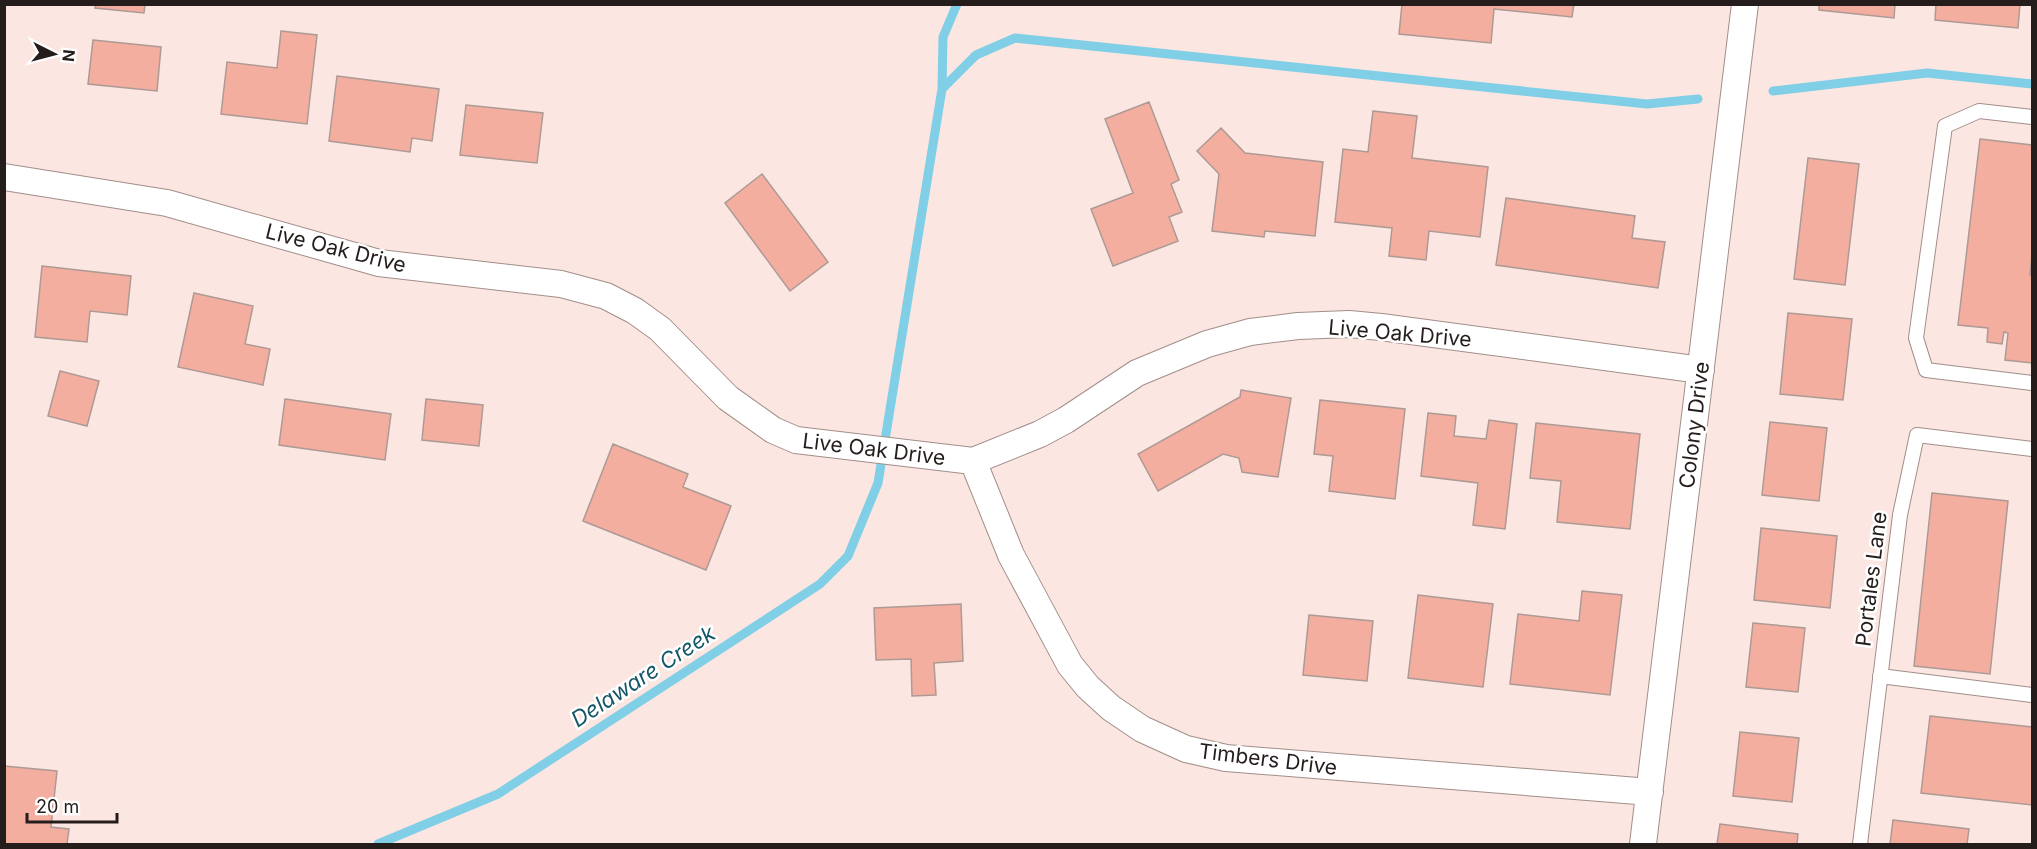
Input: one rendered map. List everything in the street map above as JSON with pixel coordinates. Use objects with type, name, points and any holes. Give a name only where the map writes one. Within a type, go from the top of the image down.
[{"type":"street","name":"Colony Drive","points":[[1643,844],[1745,4]]},
{"type":"street","name":"Live Oak Drive","points":[[4,177],[167,203],[379,263],[561,284],[606,296],[635,311],[660,329],[728,398],[772,430],[796,440],[910,454],[973,461],[1040,434],[1066,420],[1137,373],[1160,362],[1207,344],[1250,332],[1298,326],[1349,324],[1382,327],[1701,370]]},
{"type":"street","name":"Timbers Drive","points":[[973,461],[1011,555],[1070,665],[1088,687],[1111,708],[1142,729],[1186,749],[1226,758],[1650,792]]},
{"type":"lane","points":[[2032,117],[1979,111],[1945,126],[1916,338],[1926,370],[2032,383]]},
{"type":"lane","name":"Portales Lane","points":[[1860,844],[1900,515],[1917,435],[2032,449]]},
{"type":"lane","points":[[1880,676],[2032,695]]},
{"type":"building","points":[[96,4],[145,4],[144,13],[95,8]]},
{"type":"building","points":[[1402,4],[1574,4],[1572,17],[1494,9],[1491,43],[1399,34]]},
{"type":"building","points":[[1819,4],[1895,4],[1894,18],[1819,10]]},
{"type":"building","points":[[1936,4],[2020,4],[2018,28],[1935,20]]},
{"type":"building","points":[[281,31],[317,35],[307,124],[221,114],[227,62],[277,68]]},
{"type":"building","points":[[93,40],[161,47],[157,91],[88,84]]},
{"type":"building","points":[[337,76],[439,89],[432,141],[412,138],[410,152],[329,141]]},
{"type":"building","points":[[1149,102],[1179,180],[1171,184],[1182,212],[1169,217],[1178,241],[1113,266],[1091,209],[1133,193],[1105,119]]},
{"type":"building","points":[[466,105],[543,113],[537,163],[460,155]]},
{"type":"building","points":[[1373,111],[1417,116],[1412,158],[1488,167],[1480,237],[1429,231],[1426,260],[1389,256],[1392,228],[1335,222],[1343,149],[1368,152]]},
{"type":"building","points":[[1221,128],[1245,153],[1323,162],[1315,236],[1265,231],[1264,237],[1212,231],[1219,174],[1197,151]]},
{"type":"building","points":[[1980,139],[2032,145],[2030,275],[2032,275],[2032,363],[2005,360],[2008,333],[2004,332],[2002,344],[1987,342],[1988,328],[1958,325]]},
{"type":"building","points":[[1808,158],[1859,164],[1845,285],[1794,279]]},
{"type":"building","points":[[762,174],[828,262],[790,291],[725,203]]},
{"type":"building","points":[[1506,198],[1635,216],[1632,238],[1665,242],[1658,288],[1496,265]]},
{"type":"building","points":[[42,266],[131,276],[127,315],[90,311],[87,342],[35,337]]},
{"type":"building","points":[[194,293],[253,306],[245,344],[270,349],[263,385],[178,367]]},
{"type":"building","points":[[1788,313],[1852,319],[1843,400],[1780,394]]},
{"type":"building","points":[[60,371],[99,381],[87,426],[48,416]]},
{"type":"building","points":[[1241,390],[1291,398],[1278,477],[1242,472],[1239,458],[1223,454],[1158,491],[1138,454],[1240,397]]},
{"type":"building","points":[[285,399],[391,414],[385,460],[279,445]]},
{"type":"building","points":[[426,399],[483,405],[479,446],[422,440]]},
{"type":"building","points":[[1320,400],[1405,409],[1395,499],[1329,491],[1333,456],[1314,454]]},
{"type":"building","points":[[1428,413],[1456,416],[1454,436],[1486,439],[1489,420],[1517,424],[1505,529],[1473,525],[1478,483],[1421,476]]},
{"type":"building","points":[[1770,422],[1827,428],[1819,501],[1762,495]]},
{"type":"building","points":[[1536,423],[1640,434],[1630,529],[1557,522],[1561,481],[1530,478]]},
{"type":"building","points":[[613,444],[688,474],[683,487],[731,506],[706,570],[583,521]]},
{"type":"building","points":[[1932,493],[2008,501],[1990,674],[1914,666]]},
{"type":"building","points":[[1761,528],[1837,536],[1830,608],[1754,600]]},
{"type":"building","points":[[1582,591],[1622,595],[1610,695],[1510,684],[1518,614],[1579,621]]},
{"type":"building","points":[[1418,595],[1493,604],[1483,687],[1408,678]]},
{"type":"building","points":[[961,604],[963,661],[934,663],[936,695],[912,696],[911,659],[876,660],[874,608]]},
{"type":"building","points":[[1309,615],[1373,621],[1367,681],[1303,675]]},
{"type":"building","points":[[1753,623],[1805,628],[1798,692],[1746,687]]},
{"type":"building","points":[[1930,716],[2032,727],[2032,805],[1921,793]]},
{"type":"building","points":[[1740,732],[1799,738],[1792,802],[1733,796]]},
{"type":"building","points":[[4,766],[57,771],[51,827],[69,829],[67,844],[4,844]]},
{"type":"building","points":[[1893,820],[1969,829],[1967,844],[1890,844]]},
{"type":"building","points":[[1720,824],[1798,834],[1797,844],[1717,844]]},
{"type":"waterway","points":[[942,89],[943,37],[957,4]]},
{"type":"waterway","name":"Delaware Creek","points":[[378,844],[498,794],[820,584],[848,556],[878,483],[942,89],[976,55],[1015,38],[1647,104],[1698,99]]},
{"type":"waterway","points":[[1773,91],[1927,73],[2032,84]]}]
